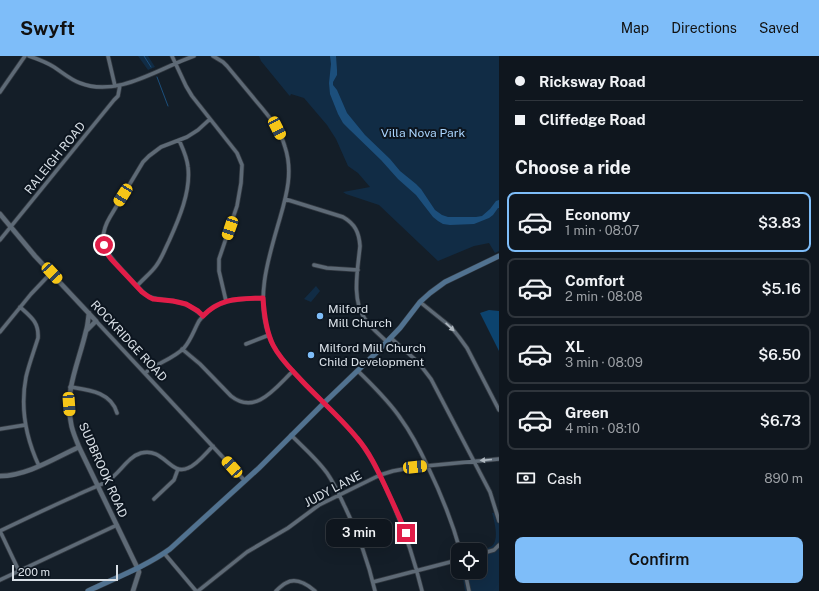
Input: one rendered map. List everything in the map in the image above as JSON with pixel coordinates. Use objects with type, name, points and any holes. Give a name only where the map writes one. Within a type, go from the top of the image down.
[{"type":"main road","points":[[88,591],[164,553],[176,544],[245,481],[358,371],[389,340],[420,302],[430,293],[445,282],[499,256]]},
{"type":"street","points":[[0,92],[25,56]]},
{"type":"street","points":[[29,56],[47,63],[78,83],[95,87],[120,85],[144,77],[194,56]]},
{"type":"street","points":[[108,56],[115,86]]},
{"type":"street","points":[[172,56],[192,96],[237,152],[242,165],[242,183],[237,206],[219,259],[219,271],[226,301]]},
{"type":"street","points":[[213,56],[227,66],[271,120],[282,137],[288,157],[288,187],[268,260],[263,298],[265,319],[269,335],[278,353],[293,371],[358,438],[369,454],[403,526],[422,591]]},
{"type":"street","name":"RALEIGH ROAD","points":[[0,240],[118,96],[120,85]]},
{"type":"street","points":[[203,316],[198,311],[186,304],[153,299],[146,295],[108,255],[103,239],[106,223],[143,162],[161,147],[188,137],[210,119]]},
{"type":"street","points":[[137,286],[152,272],[161,259],[183,207],[188,183],[188,174],[187,160],[179,140]]},
{"type":"street","points":[[285,199],[337,214],[348,220],[355,227],[360,238],[357,294],[359,308],[364,319],[418,362],[428,374],[490,492],[499,521]]},
{"type":"street","name":"ROCKRIDGE ROAD","points":[[0,214],[96,321],[245,481]]},
{"type":"street","points":[[314,265],[327,268],[358,270]]},
{"type":"street","points":[[0,332],[36,288],[52,273]]},
{"type":"street","points":[[145,373],[171,358],[182,349],[190,340],[199,321],[216,305],[226,301],[243,298],[263,298]]},
{"type":"street","points":[[420,302],[451,327],[459,337],[467,348],[499,410]]},
{"type":"street","points":[[20,308],[34,320],[38,328],[38,338],[25,387],[24,407],[30,444],[39,466]]},
{"type":"street","name":"SUDBROOK ROAD","points":[[89,313],[87,330],[70,387],[69,404],[72,430],[137,567]]},
{"type":"street","name":"SUDBROOK ROAD","points":[[87,330],[96,321]]},
{"type":"street","points":[[246,344],[269,335]]},
{"type":"street","points":[[182,349],[200,364],[231,396],[244,403],[256,402],[264,399],[293,371]]},
{"type":"street","points":[[358,371],[386,400],[402,420],[415,440],[443,500],[458,543]]},
{"type":"street","points":[[70,387],[93,391],[104,395],[112,402],[117,413]]},
{"type":"street","points":[[0,429],[26,425]]},
{"type":"street","points":[[291,435],[326,472],[339,495],[362,545],[375,591]]},
{"type":"street","points":[[19,571],[0,531],[108,480],[135,456],[147,452],[155,453],[160,455],[172,466],[178,469],[186,469],[193,466],[213,446]]},
{"type":"street","points":[[0,476],[14,475],[25,472],[79,447]]},
{"type":"street","name":"JUDY LANE","points":[[197,591],[247,552],[288,528],[319,505],[380,475],[427,466],[499,459]]},
{"type":"street","points":[[154,499],[174,480],[178,469]]},
{"type":"street","points":[[0,580],[117,525]]},
{"type":"street","points":[[487,552],[494,550],[499,545]]},
{"type":"street","points":[[164,553],[197,591]]},
{"type":"street","points":[[373,582],[451,562]]},
{"type":"street","points":[[133,591],[139,572],[137,567]]},
{"type":"street","points":[[466,579],[469,591]]},
{"type":"street","points":[[276,591],[286,583],[292,581],[302,582],[316,591]]},
{"type":"green space","points":[[138,56],[148,56],[155,67],[148,70]]},
{"type":"green space","name":"Villa Nova Park","points":[[259,56],[499,56],[499,251],[495,253],[489,243],[474,246],[438,261],[379,205],[343,192],[370,187],[358,173],[348,166],[336,139],[327,125],[304,98],[291,94],[290,96],[288,94],[261,61]]},
{"type":"green space","points":[[316,286],[320,291],[311,302],[304,299]]},
{"type":"green space","points":[[499,512],[499,591],[465,591],[463,579],[487,579],[487,548],[492,546],[496,536],[492,513]]},
{"type":"shaded area","points":[[330,56],[336,56],[337,75],[333,85],[337,90],[347,113],[365,135],[400,171],[421,189],[435,210],[448,217],[476,217],[482,216],[496,201],[499,200],[499,208],[493,215],[474,224],[450,225],[443,224],[433,217],[416,195],[398,179],[343,123],[330,94]]},
{"type":"shaded area","points":[[489,310],[499,311],[499,351],[480,313]]},
{"type":"waterway","points":[[144,56],[151,67]]},
{"type":"waterway","points":[[157,77],[168,106]]},
{"type":"place","name":"Milford Mill Church","points":[[320,316]]},
{"type":"place","name":"Milford Mill Church Child Development","points":[[311,355]]},
{"type":"route","points":[[104,245],[111,259],[146,295],[153,299],[186,304],[198,311],[203,316],[216,305],[226,301],[243,298],[263,298],[265,319],[273,345],[284,362],[358,438],[369,454],[380,475],[406,533]]}]
